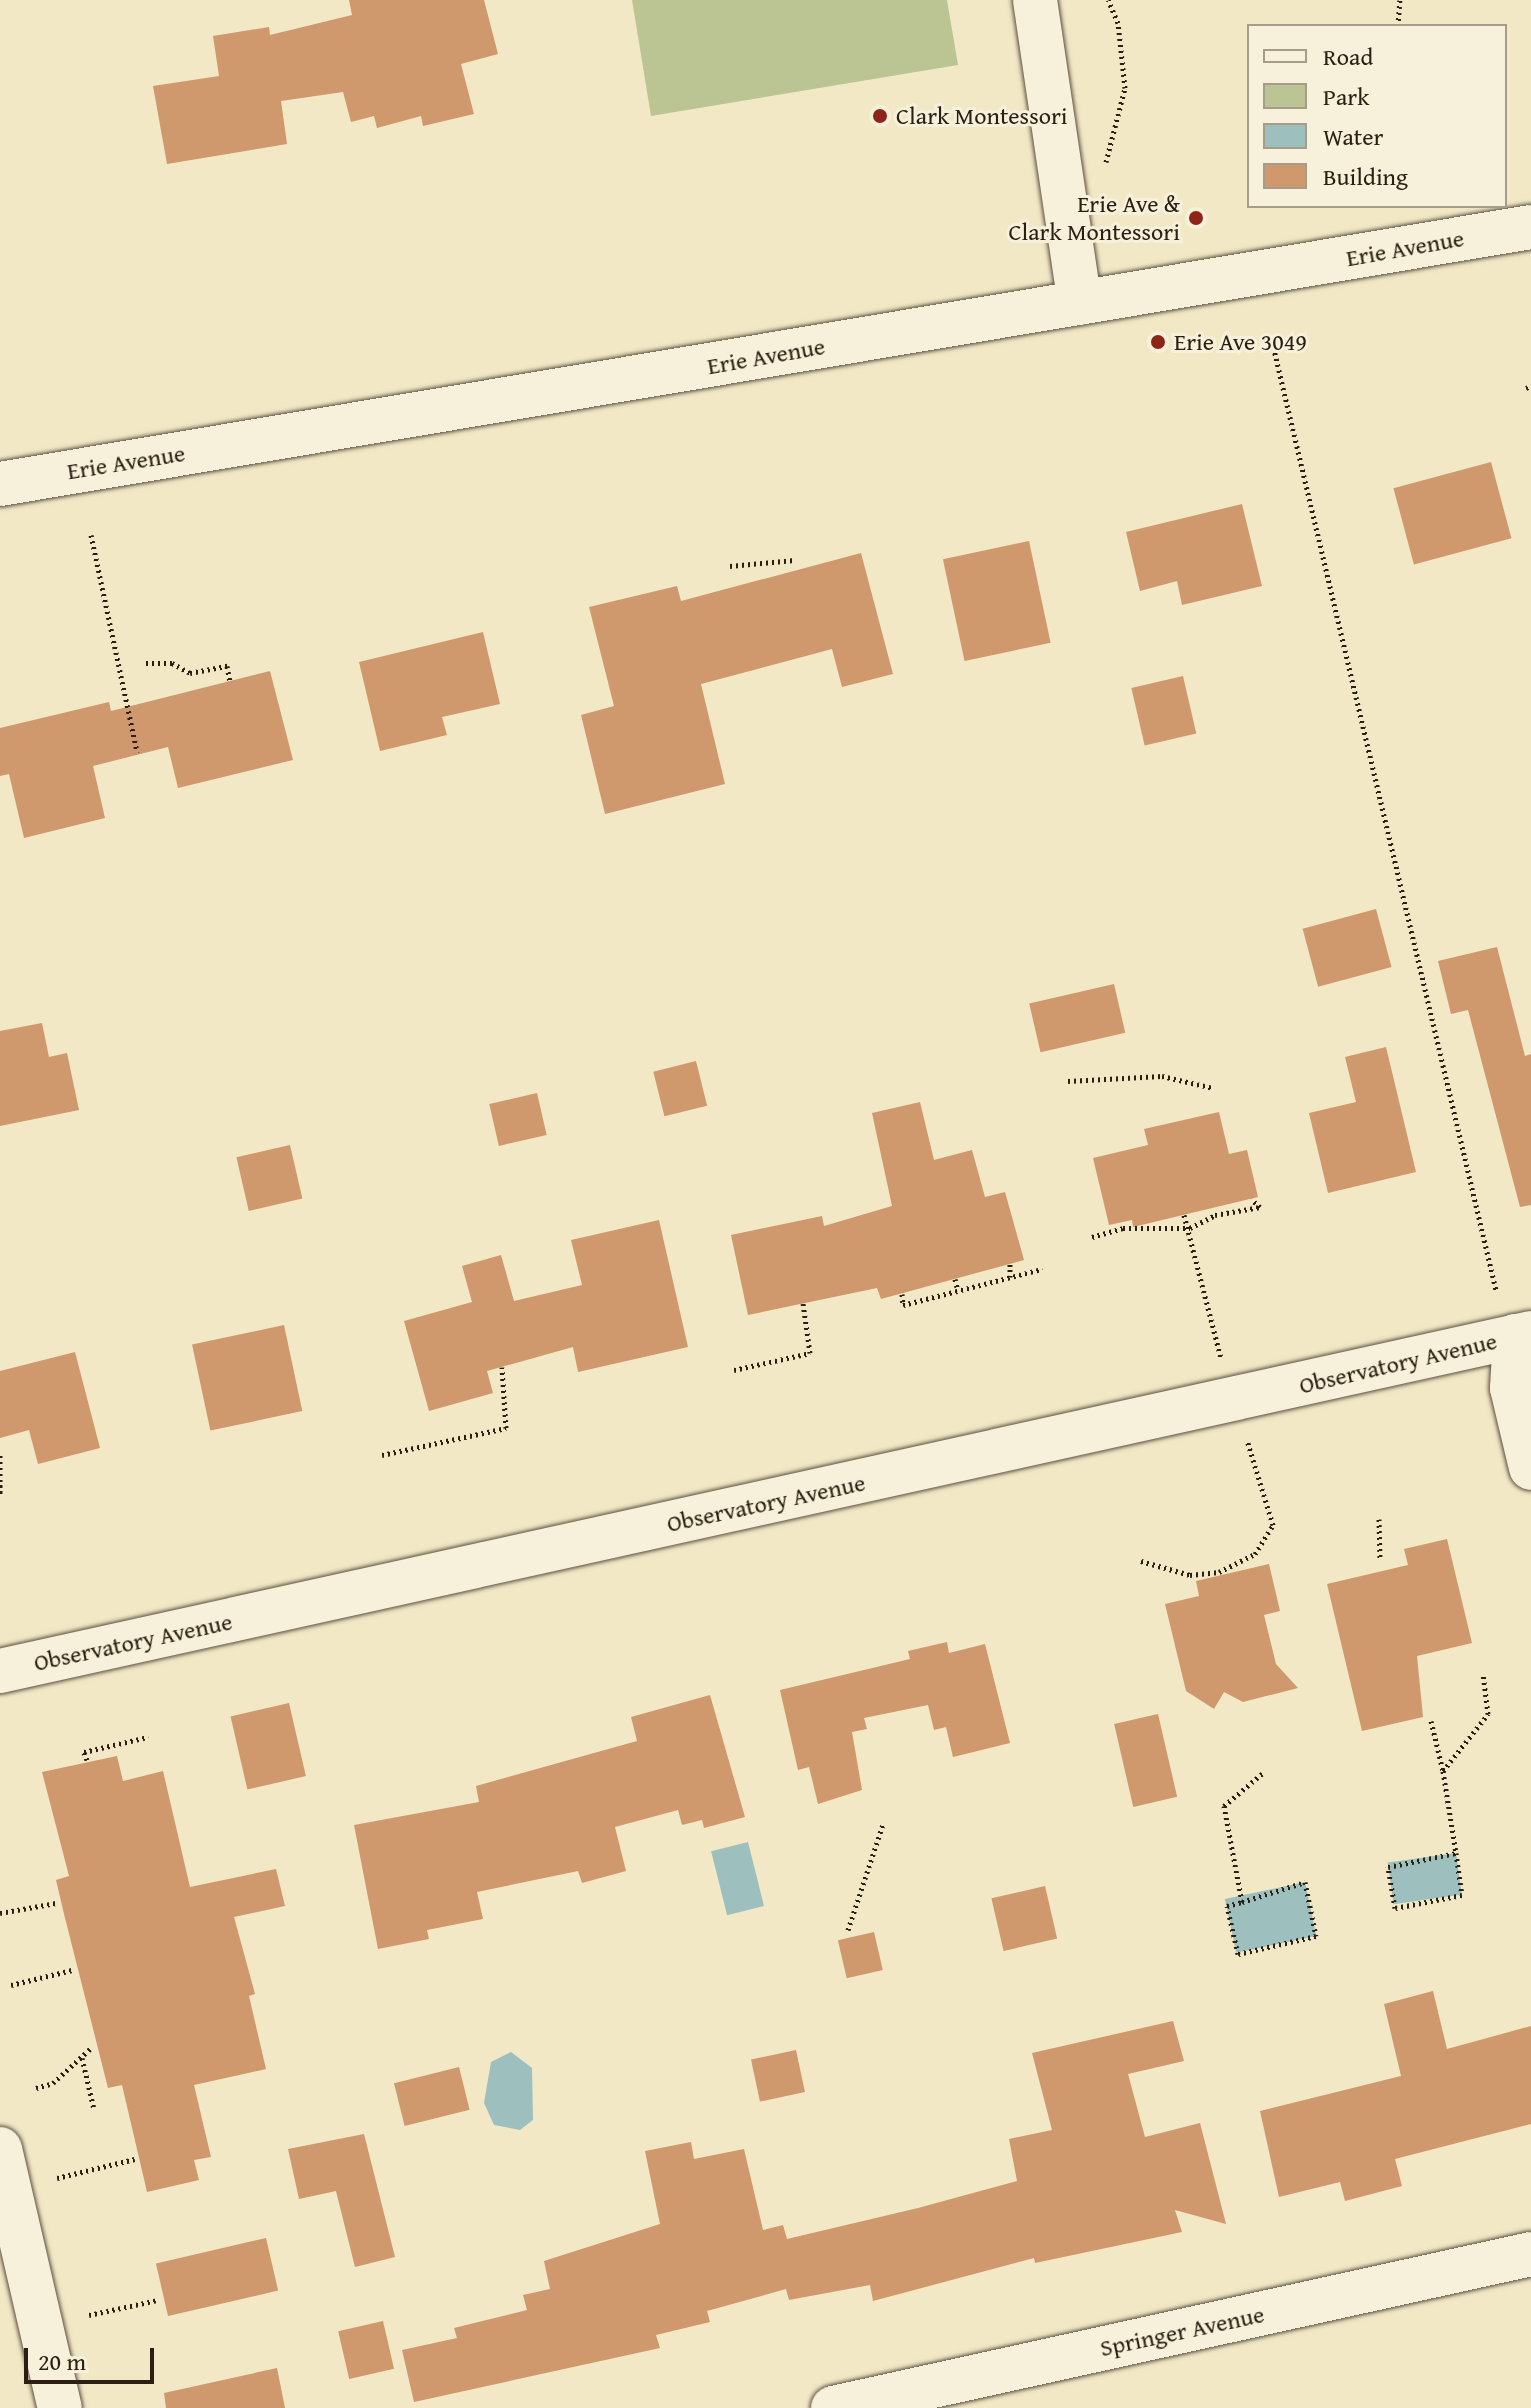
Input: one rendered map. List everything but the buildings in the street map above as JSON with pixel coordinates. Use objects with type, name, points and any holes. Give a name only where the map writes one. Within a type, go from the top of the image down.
[{"type":"street","points":[[1035,0],[1080,303]]},
{"type":"street","name":"Erie Avenue","points":[[0,484],[1531,227]]},
{"type":"street","points":[[1523,1335],[1512,1388],[1531,1468]]},
{"type":"street","name":"Observatory Avenue","points":[[0,1671],[1523,1335]]},
{"type":"street","points":[[0,2149],[60,2408]]},
{"type":"street","name":"Springer Avenue","points":[[833,2408],[1531,2254]]},
{"type":"path","points":[[1105,165],[1125,88],[1118,23],[1108,0]]},
{"type":"path","points":[[1398,24],[1400,0]]},
{"type":"path","points":[[1272,341],[1496,1290]]},
{"type":"path","points":[[91,535],[137,752]]},
{"type":"path","points":[[730,566],[795,560]]},
{"type":"path","points":[[146,663],[172,663],[190,673],[227,666],[230,681]]},
{"type":"path","points":[[1068,1081],[1162,1076],[1213,1088]]},
{"type":"path","points":[[1092,1237],[1123,1228],[1190,1228],[1215,1215],[1260,1207],[1251,1199]]},
{"type":"path","points":[[1141,1561],[1190,1575],[1219,1572],[1255,1554],[1273,1525],[1184,1215]]},
{"type":"path","points":[[1010,1264],[1010,1277]]},
{"type":"path","points":[[902,1294],[903,1305],[1042,1269]]},
{"type":"path","points":[[955,1279],[958,1291]]},
{"type":"path","points":[[734,1370],[810,1353],[803,1303]]},
{"type":"path","points":[[382,1455],[506,1428],[502,1367]]},
{"type":"path","points":[[0,1455],[0,1496]]},
{"type":"path","points":[[1379,1519],[1380,1560]]},
{"type":"path","points":[[1443,1771],[1488,1714],[1483,1676]]},
{"type":"path","points":[[1431,1721],[1443,1771],[1456,1853],[1462,1895],[1395,1908],[1388,1867],[1456,1853]]},
{"type":"path","points":[[87,1760],[84,1752],[148,1737]]},
{"type":"path","points":[[1242,1902],[1224,1806],[1264,1772]]},
{"type":"path","points":[[848,1930],[883,1824]]},
{"type":"path","points":[[1305,1882],[1316,1936],[1238,1954],[1227,1906],[1242,1902],[1305,1882]]},
{"type":"path","points":[[0,1913],[56,1903]]},
{"type":"path","points":[[11,1985],[72,1970]]},
{"type":"path","points":[[36,2088],[53,2083],[92,2047]]},
{"type":"path","points":[[82,2057],[94,2109]]},
{"type":"path","points":[[57,2178],[135,2159]]},
{"type":"path","points":[[89,2315],[158,2300]]},
{"type":"green space","points":[[632,0],[947,0],[958,65],[651,116]]},
{"type":"water","points":[[748,1842],[764,1906],[727,1915],[711,1851]]},
{"type":"water","points":[[1456,1853],[1462,1895],[1394,1904],[1388,1863]]},
{"type":"water","points":[[1305,1882],[1316,1936],[1236,1953],[1225,1899]]},
{"type":"water","points":[[511,2052],[532,2068],[533,2120],[520,2130],[494,2125],[484,2103],[491,2062]]},
{"type":"place","name":"Clark Montessori","points":[[880,116]]},
{"type":"place","name":"Erie Ave & Clark Montessori","points":[[1196,218]]},
{"type":"place","name":"Erie Ave 3049","points":[[1158,342]]}]
